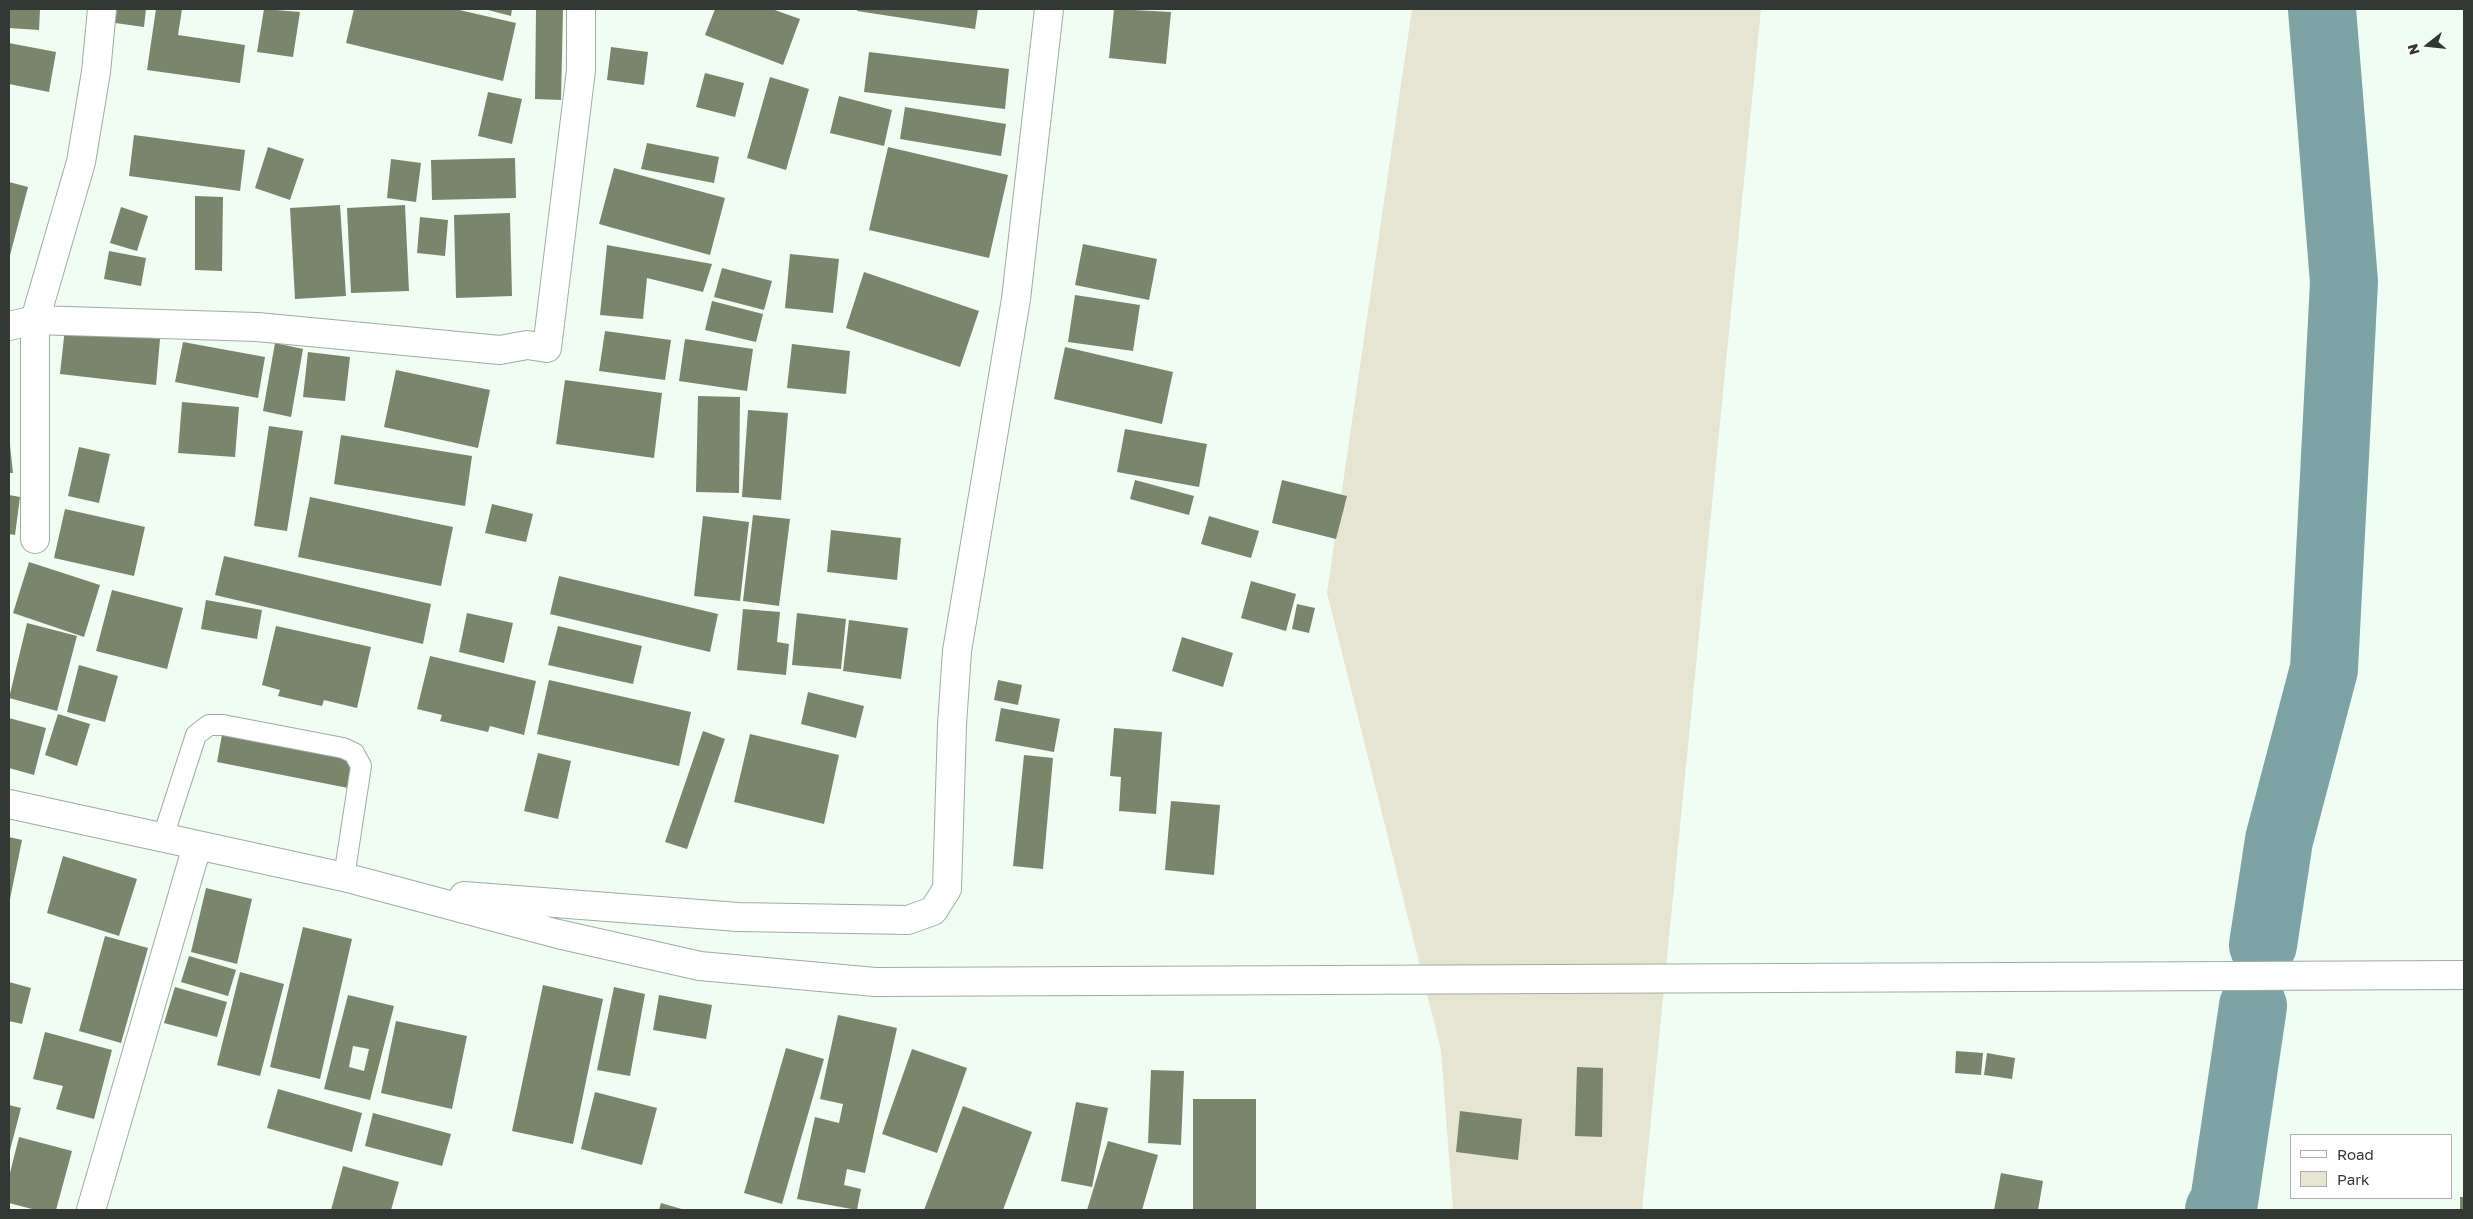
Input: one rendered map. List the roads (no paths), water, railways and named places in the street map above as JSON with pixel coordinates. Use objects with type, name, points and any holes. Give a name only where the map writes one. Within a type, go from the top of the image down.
[{"type":"street","points":[[35,540],[35,320],[81,162],[96,72],[102,9]]},
{"type":"street","points":[[9,326],[35,320],[257,327],[500,350],[527,345],[547,348],[581,70],[581,9]]},
{"type":"street","points":[[383,888],[549,904],[738,916],[908,920],[933,911],[947,889],[952,725],[957,650],[1016,299],[1049,9]]},
{"type":"street","points":[[9,804],[344,877],[558,934],[700,966],[875,982],[2464,975]]},
{"type":"street","points":[[91,1210],[197,846]]},
{"type":"lane","points":[[164,837],[196,735],[209,725],[223,725],[343,748],[354,753],[360,766],[344,877]]},
{"type":"waterway","points":[[2263,945],[2279,840],[2324,669],[2344,282],[2322,9]]},
{"type":"waterway","points":[[2219,1210],[2224,1202],[2253,1006]]}]
